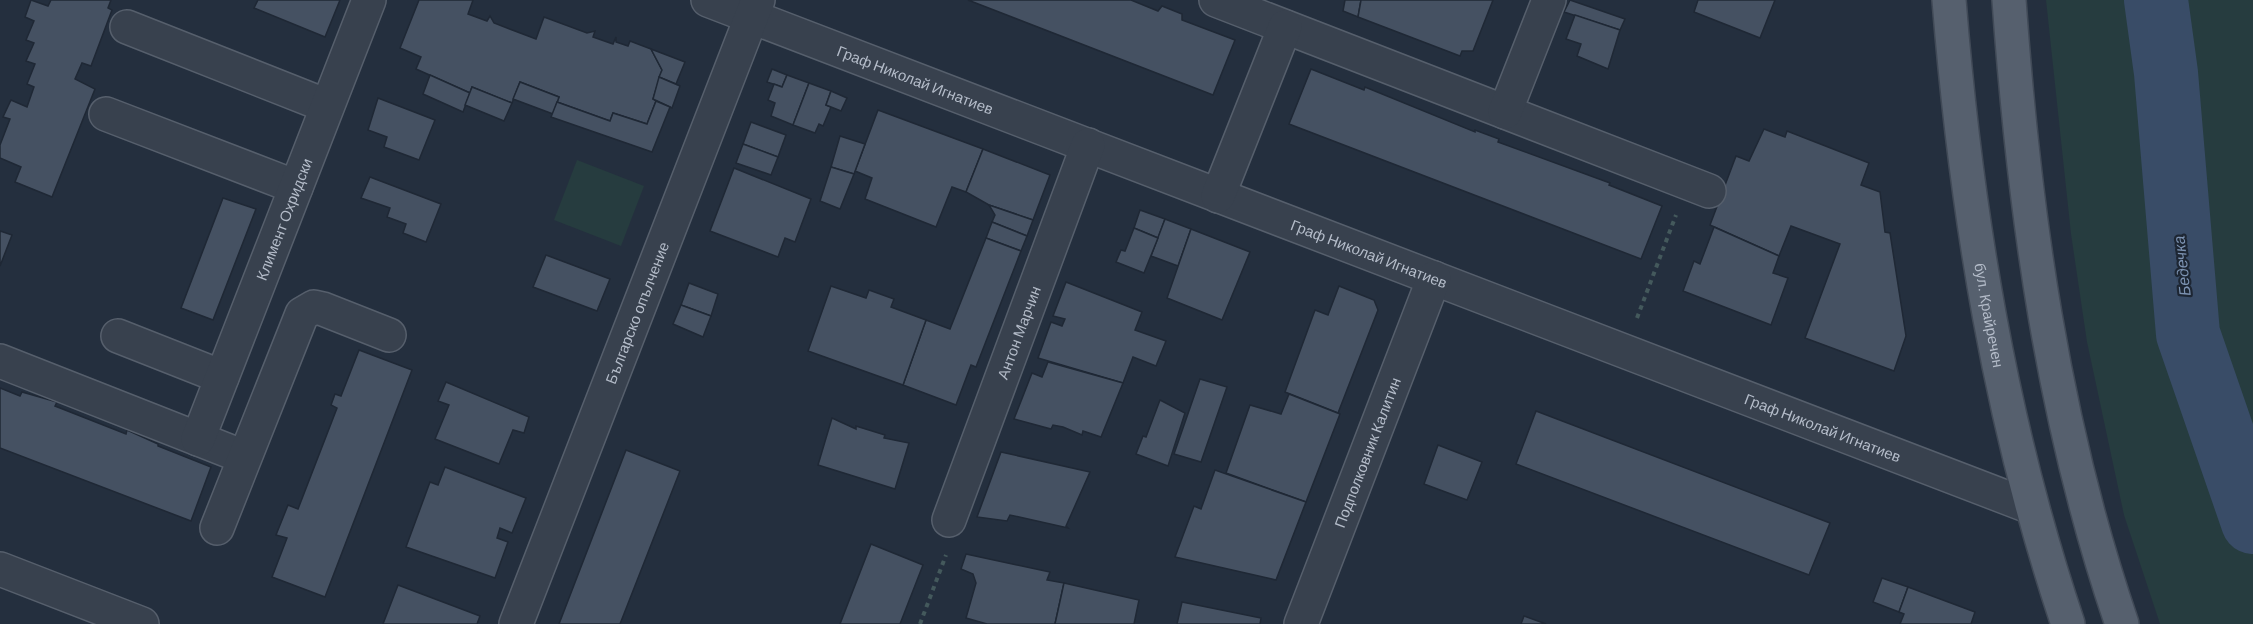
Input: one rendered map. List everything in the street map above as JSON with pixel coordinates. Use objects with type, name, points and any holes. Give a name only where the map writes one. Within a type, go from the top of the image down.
[{"type":"main road","name":"бул. Крайречен","points":[[1949,0],[1958,115],[1975,238],[2002,385],[2031,507],[2068,624]]},
{"type":"main road","points":[[2009,0],[2022,157],[2034,249],[2057,384],[2099,556],[2122,624]]},
{"type":"street","name":"Климент Охридски","points":[[198,439],[369,0]]},
{"type":"street","name":"Граф Николай Игнатиев","points":[[708,0],[754,8],[1218,196],[2031,507]]},
{"type":"street","points":[[1216,0],[1699,187]]},
{"type":"street","points":[[1505,112],[1549,0]]},
{"type":"street","name":"Българско опълчение","points":[[516,624],[754,8]]},
{"type":"street","points":[[127,27],[327,106]]},
{"type":"street","points":[[1218,196],[1285,27]]},
{"type":"street","points":[[106,114],[296,187]]},
{"type":"street","name":"Антон Марчин","points":[[949,520],[1088,145]]},
{"type":"street","name":"Подполковник Калитин","points":[[1301,624],[1434,278]]},
{"type":"street","points":[[217,528],[302,314],[314,307],[323,309],[389,335]]},
{"type":"street","points":[[118,336],[222,377]]},
{"type":"street","points":[[0,361],[244,457]]},
{"type":"street","points":[[0,569],[142,624]]},
{"type":"path","points":[[1635,324],[1699,187]]},
{"type":"path","points":[[920,624],[953,535],[949,520]]},
{"type":"green space","points":[[2046,0],[2253,0],[2253,624],[2160,624],[2124,515],[2087,342],[2071,234]]},
{"type":"green space","points":[[577,160],[644,186],[621,246],[554,220]]},
{"type":"building","points":[[31,0],[48,6],[51,0],[111,0],[108,8],[112,10],[91,66],[82,63],[75,79],[95,89],[52,197],[15,182],[21,167],[0,158],[0,145],[10,119],[3,117],[11,100],[27,107],[34,87],[27,84],[35,64],[26,61],[34,43],[26,40],[34,21],[25,17]]},
{"type":"building","points":[[258,0],[340,0],[325,37],[254,8]]},
{"type":"building","points":[[419,0],[473,0],[468,14],[487,21],[490,16],[494,23],[536,39],[544,17],[587,33],[595,31],[593,37],[613,44],[616,37],[616,42],[628,46],[630,41],[651,49],[662,70],[653,99],[656,101],[647,124],[613,113],[610,121],[557,102],[559,97],[520,82],[512,103],[472,87],[470,93],[416,69],[421,57],[400,48]]},
{"type":"building","points":[[968,0],[1131,0],[1158,11],[1162,6],[1182,14],[1182,20],[1235,40],[1213,95]]},
{"type":"building","points":[[1345,0],[1361,0],[1358,17],[1343,11]]},
{"type":"building","points":[[1361,0],[1493,0],[1473,51],[1462,51],[1460,56],[1358,17]]},
{"type":"building","points":[[1570,0],[1625,19],[1620,30],[1564,12]]},
{"type":"building","points":[[1698,0],[1775,0],[1760,38],[1694,12]]},
{"type":"building","points":[[1575,15],[1620,30],[1608,69],[1577,56],[1581,44],[1566,39]]},
{"type":"building","points":[[651,49],[685,62],[676,84],[659,77],[662,70]]},
{"type":"building","points":[[772,69],[787,75],[782,87],[767,82]]},
{"type":"building","points":[[1311,69],[1364,90],[1365,87],[1475,132],[1475,130],[1499,139],[1498,142],[1610,183],[1609,185],[1662,206],[1641,259],[1289,124]]},
{"type":"building","points":[[430,75],[470,93],[463,112],[423,94]]},
{"type":"building","points":[[787,75],[809,83],[793,125],[771,116],[775,103],[768,100],[774,84],[782,87]]},
{"type":"building","points":[[659,77],[680,86],[672,108],[653,99]]},
{"type":"building","points":[[520,82],[559,97],[553,114],[513,99]]},
{"type":"building","points":[[809,83],[831,91],[826,105],[831,107],[823,126],[819,124],[815,133],[793,125]]},
{"type":"building","points":[[472,87],[512,103],[504,121],[465,105]]},
{"type":"building","points":[[831,91],[847,98],[841,111],[826,105]]},
{"type":"building","points":[[378,98],[435,120],[419,160],[384,147],[387,137],[368,130]]},
{"type":"building","points":[[656,101],[670,107],[652,152],[551,117],[557,102],[610,121],[613,113],[647,124]]},
{"type":"building","points":[[878,110],[983,149],[966,192],[952,187],[936,227],[865,199],[872,178],[855,171]]},
{"type":"building","points":[[751,122],[786,135],[778,157],[743,144]]},
{"type":"building","points":[[1764,129],[1785,137],[1787,131],[1869,163],[1861,185],[1880,192],[1885,232],[1890,233],[1906,336],[1894,371],[1805,338],[1840,244],[1791,226],[1779,256],[1710,225],[1736,156],[1749,161]]},
{"type":"building","points":[[840,136],[865,144],[854,174],[831,167]]},
{"type":"building","points":[[743,144],[778,157],[771,175],[736,163]]},
{"type":"building","points":[[983,149],[1050,175],[1033,220],[989,205],[966,192]]},
{"type":"building","points":[[831,167],[854,174],[840,209],[820,201]]},
{"type":"building","points":[[734,168],[811,199],[795,242],[785,238],[778,257],[710,231]]},
{"type":"building","points":[[370,177],[441,204],[426,242],[403,233],[406,224],[387,217],[390,208],[361,198]]},
{"type":"building","points":[[223,198],[256,209],[213,320],[181,308]]},
{"type":"building","points":[[989,205],[1033,220],[1027,236],[992,222],[995,215]]},
{"type":"building","points":[[1140,210],[1165,219],[1158,238],[1134,228]]},
{"type":"building","points":[[1165,219],[1191,229],[1178,266],[1151,256]]},
{"type":"building","points":[[992,222],[1027,236],[1021,251],[986,238]]},
{"type":"building","points":[[1714,227],[1779,256],[1773,273],[1788,278],[1771,325],[1683,291],[1694,261],[1700,264]]},
{"type":"building","points":[[1134,228],[1158,238],[1144,273],[1116,262],[1121,250],[1125,251]]},
{"type":"building","points":[[1191,229],[1250,252],[1222,320],[1167,298]]},
{"type":"building","points":[[0,231],[12,235],[0,266]]},
{"type":"building","points":[[986,238],[1021,251],[976,367],[971,365],[956,405],[903,385],[926,320],[950,329]]},
{"type":"building","points":[[546,255],[610,279],[597,311],[533,287]]},
{"type":"building","points":[[1066,282],[1142,312],[1135,330],[1166,341],[1156,366],[1133,357],[1123,383],[1038,358],[1051,322],[1062,326],[1065,319],[1053,316]]},
{"type":"building","points":[[689,283],[718,294],[711,316],[681,305]]},
{"type":"building","points":[[831,286],[866,298],[869,290],[894,299],[891,307],[926,320],[903,385],[808,351]]},
{"type":"building","points":[[1339,286],[1374,300],[1378,310],[1338,413],[1285,392],[1315,310],[1328,315]]},
{"type":"building","points":[[681,305],[711,316],[703,337],[673,324]]},
{"type":"building","points":[[359,350],[412,370],[325,597],[272,577],[287,538],[276,535],[288,505],[298,509],[337,408],[331,405],[335,394],[341,396]]},
{"type":"building","points":[[1048,362],[1123,383],[1101,437],[1083,431],[1082,435],[1053,425],[1051,429],[1014,419],[1032,373],[1042,377]]},
{"type":"building","points":[[1200,379],[1227,387],[1201,462],[1174,454]]},
{"type":"building","points":[[446,382],[529,417],[524,433],[513,430],[499,464],[435,439],[449,405],[438,401]]},
{"type":"building","points":[[0,388],[20,396],[22,392],[57,402],[55,406],[126,434],[127,430],[158,446],[211,467],[191,521],[0,448]]},
{"type":"building","points":[[1289,394],[1340,414],[1306,502],[1226,473],[1250,405],[1281,414]]},
{"type":"building","points":[[1160,400],[1185,413],[1168,466],[1136,454],[1143,436],[1146,437]]},
{"type":"building","points":[[1536,411],[1830,523],[1809,575],[1516,464]]},
{"type":"building","points":[[832,418],[856,429],[856,426],[885,435],[884,438],[909,443],[895,489],[818,465]]},
{"type":"building","points":[[1438,445],[1482,462],[1467,500],[1424,484]]},
{"type":"building","points":[[626,450],[680,471],[620,624],[559,624]]},
{"type":"building","points":[[1001,452],[1090,472],[1066,526],[1068,528],[1010,515],[1007,521],[977,517]]},
{"type":"building","points":[[445,467],[526,498],[512,533],[500,528],[497,538],[508,542],[495,578],[406,547],[430,482],[438,485]]},
{"type":"building","points":[[1215,470],[1306,502],[1276,580],[1175,557],[1194,506],[1201,509]]},
{"type":"building","points":[[871,544],[923,565],[900,624],[840,624]]},
{"type":"building","points":[[966,554],[1050,572],[1047,580],[1064,583],[1055,624],[987,624],[966,618],[976,583],[973,574],[961,569]]},
{"type":"building","points":[[1882,578],[1908,587],[1899,612],[1873,602]]},
{"type":"building","points":[[1064,583],[1139,600],[1134,624],[1055,624]]},
{"type":"building","points":[[398,585],[480,616],[477,624],[383,624]]},
{"type":"building","points":[[1908,587],[1975,612],[1971,624],[1900,624],[1904,614],[1899,612]]},
{"type":"building","points":[[1182,602],[1261,618],[1260,624],[1177,624]]},
{"type":"building","points":[[1524,616],[1546,624],[1521,624]]},
{"type":"waterway","name":"Бедечка","points":[[2156,0],[2166,73],[2188,334],[2253,522]]}]
